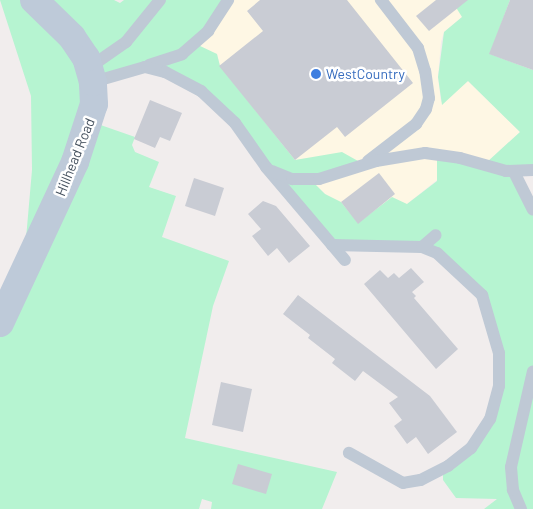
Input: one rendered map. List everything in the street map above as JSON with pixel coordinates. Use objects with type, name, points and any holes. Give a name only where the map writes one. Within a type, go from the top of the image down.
[{"type":"street","points":[[34,0],[72,37],[91,74]]},
{"type":"street","name":"Hillhead Road","points":[[0,323],[85,138],[94,104],[91,74]]},
{"type":"lane","points":[[91,74],[126,42],[160,0]]},
{"type":"lane","points":[[91,74],[166,62],[182,54],[208,31],[228,0]]},
{"type":"lane","points":[[363,165],[416,124],[426,109],[429,98],[425,71],[418,48],[381,0]]},
{"type":"lane","points":[[139,67],[166,72],[201,91],[235,123],[266,166],[345,260]]},
{"type":"lane","points":[[266,166],[284,178],[301,180],[319,179],[363,165],[413,154],[437,154],[514,172],[533,170]]},
{"type":"lane","points":[[514,172],[533,210]]},
{"type":"lane","points":[[422,247],[436,236]]},
{"type":"lane","points":[[332,245],[422,247],[437,253],[460,271],[477,288],[486,304],[499,353],[499,386],[493,410],[471,448],[448,466],[420,480],[398,482],[349,453]]},
{"type":"lane","points":[[521,509],[513,490],[511,467],[533,371]]},
{"type":"shaded area","points":[[228,0],[457,0],[462,17],[444,32],[441,42],[438,77],[441,102],[468,81],[520,132],[486,163],[437,180],[407,204],[358,224],[309,179],[318,157],[295,160],[220,66],[217,54],[192,45]]},
{"type":"green space","points":[[0,0],[29,0],[52,22],[92,96],[25,250],[32,170],[31,96]]},
{"type":"green space","points":[[35,0],[114,0],[120,3],[124,0],[228,0],[198,45],[217,54],[220,66],[295,160],[342,152],[358,161],[310,179],[325,194],[341,202],[358,223],[392,197],[407,204],[437,181],[437,154],[486,163],[520,132],[468,81],[442,105],[438,77],[444,32],[462,17],[457,9],[457,0],[510,0],[490,54],[533,70],[533,169],[506,171],[533,210],[533,366],[515,447],[520,509],[484,509],[497,499],[456,498],[443,480],[443,471],[471,448],[499,386],[486,304],[437,253],[332,245],[228,115],[157,68],[94,81]]},
{"type":"green space","points":[[92,122],[135,137],[132,145],[135,152],[159,162],[149,187],[176,196],[162,237],[229,261],[213,306],[185,438],[337,472],[322,509],[211,509],[212,502],[202,499],[199,509],[0,509],[0,327]]},
{"type":"green space","points":[[533,378],[533,509],[522,509],[513,485]]},
{"type":"building","name":"WestCountry","points":[[260,0],[347,0],[413,83],[345,137],[337,127],[295,160],[219,66],[263,31],[247,11]]},
{"type":"building","points":[[436,0],[468,0],[429,31],[416,16]]},
{"type":"building","points":[[510,0],[533,0],[533,70],[489,54]]},
{"type":"building","points":[[150,100],[182,113],[170,141],[160,137],[155,148],[134,139]]},
{"type":"building","points":[[379,173],[395,194],[358,224],[341,202]]},
{"type":"building","points":[[194,178],[224,188],[215,216],[185,206]]},
{"type":"building","points":[[263,201],[276,206],[310,246],[289,263],[277,248],[268,256],[252,236],[261,229],[248,214]]},
{"type":"building","points":[[411,268],[424,282],[412,292],[416,296],[414,298],[458,349],[436,369],[364,284],[380,270],[388,278],[394,273],[399,278]]},
{"type":"building","points":[[298,295],[430,396],[457,432],[428,454],[416,437],[407,444],[394,426],[402,420],[389,403],[398,397],[363,371],[355,381],[332,363],[335,359],[308,338],[310,335],[283,314]]},
{"type":"building","points":[[221,382],[252,389],[243,432],[212,425]]},
{"type":"building","points":[[238,464],[272,474],[266,494],[232,484]]},
{"type":"place","name":"WestCountry","points":[[316,74]]}]
